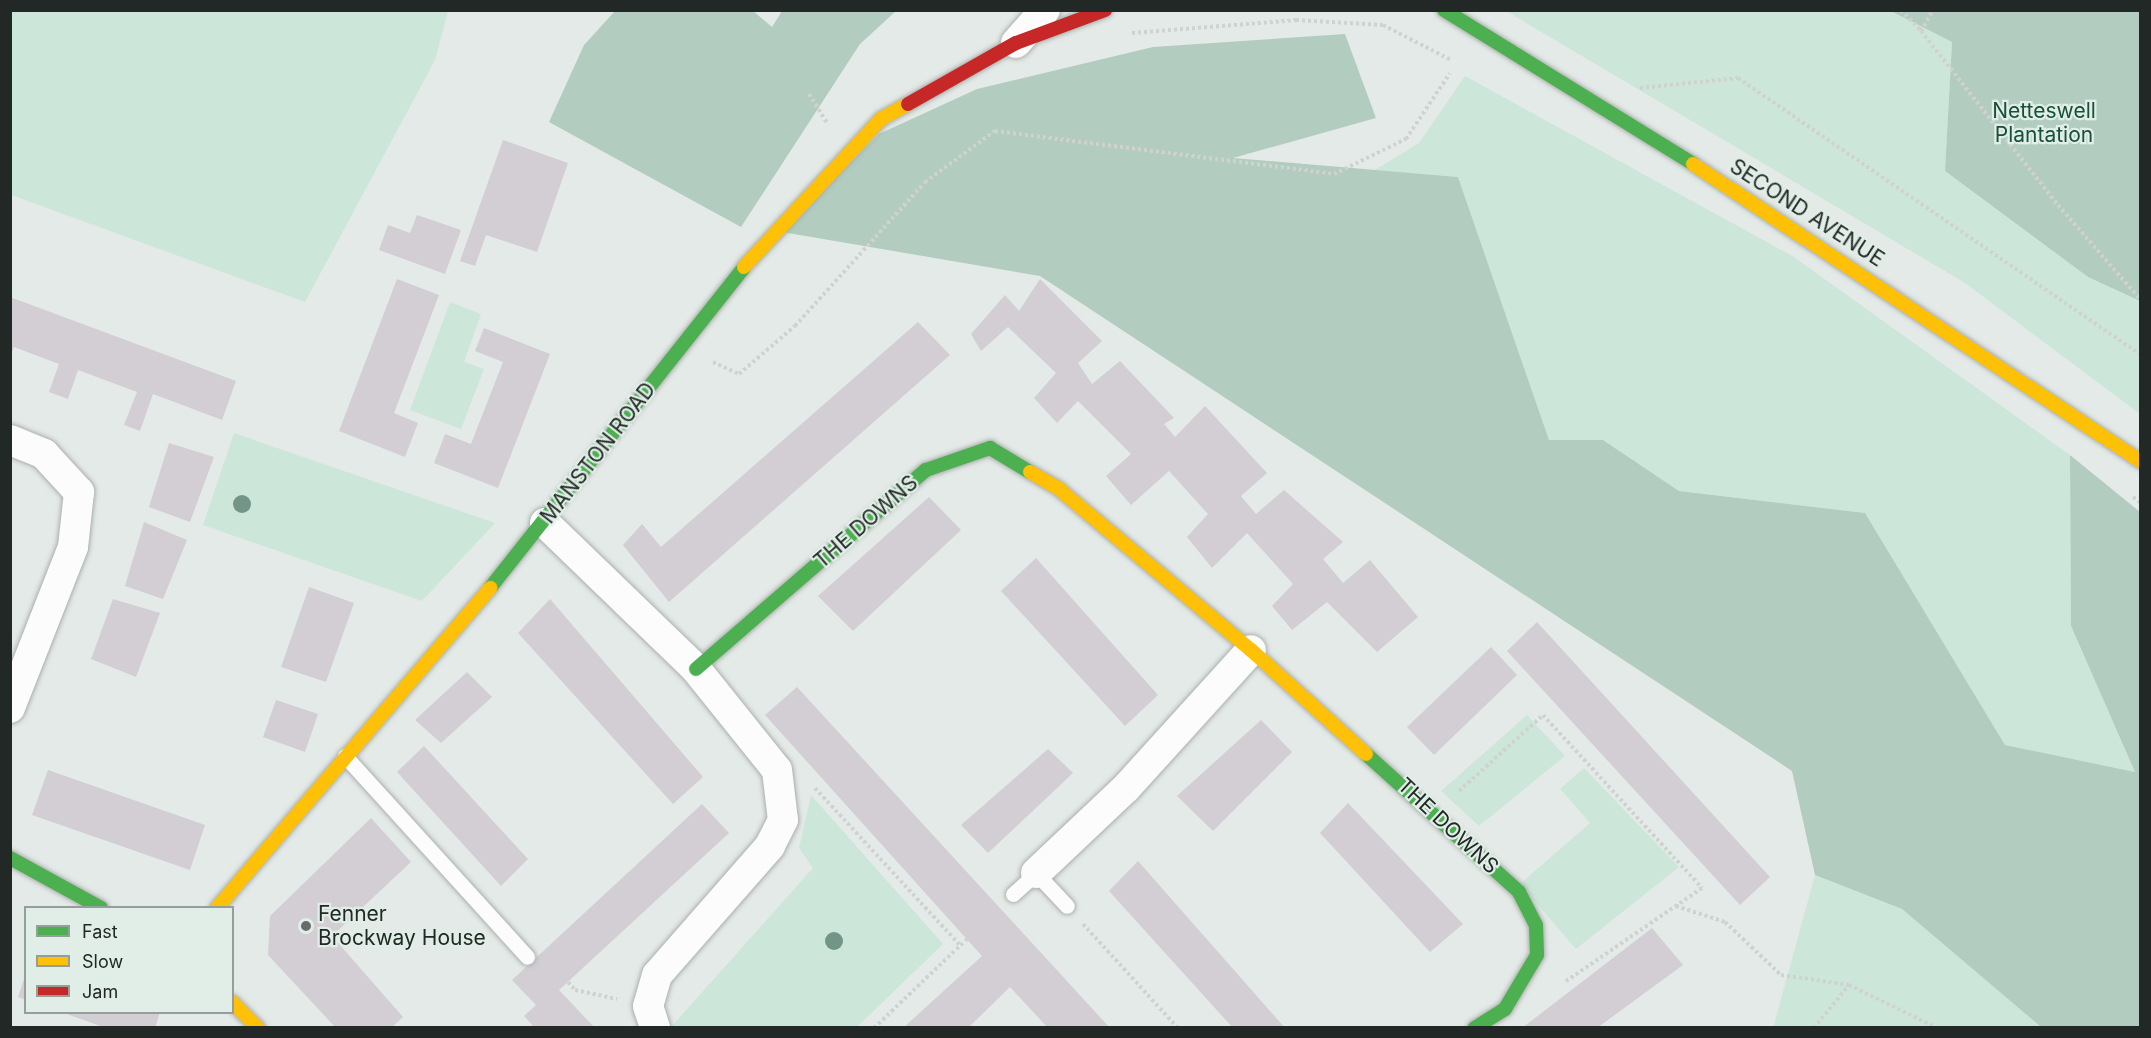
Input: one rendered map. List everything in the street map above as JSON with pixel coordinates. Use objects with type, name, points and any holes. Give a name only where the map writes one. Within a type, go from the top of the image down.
[{"type":"street","name":"MANSTON ROAD","points":[[1016,43],[1045,10]]},
{"type":"street","name":"MANSTON ROAD","points":[[219,906],[343,754],[545,523],[749,260],[881,118],[1016,43],[1105,10]]},
{"type":"street","name":"SECOND AVENUE","points":[[1444,10],[1748,198],[2140,461]]},
{"type":"street","points":[[10,440],[44,454],[79,492],[73,546],[10,708]]},
{"type":"street","name":"THE DOWNS","points":[[696,669],[926,470],[990,448],[1059,489],[1251,650],[1520,892],[1536,925],[1537,955],[1531,972],[1505,1009],[1474,1028]]},
{"type":"street","points":[[545,523],[696,669],[777,770],[783,820],[770,846],[657,975],[651,1017]]},
{"type":"street","points":[[1036,873],[1126,788],[1251,650]]},
{"type":"street","points":[[10,858],[97,906]]},
{"type":"street","points":[[234,1004],[258,1028]]},
{"type":"lane","points":[[343,754],[527,957]]},
{"type":"lane","points":[[1013,894],[1036,873],[1067,906]]},
{"type":"path","points":[[1901,10],[1921,31],[2058,205],[2140,299]]},
{"type":"path","points":[[1921,31],[1933,10]]},
{"type":"path","points":[[1127,34],[1296,20],[1383,25],[1456,62]]},
{"type":"path","points":[[680,348],[740,374],[795,326],[925,182],[994,131],[1334,174],[1406,139],[1450,73]]},
{"type":"path","points":[[1634,89],[1738,78],[2140,354]]},
{"type":"path","points":[[2122,488],[2140,502]]},
{"type":"path","points":[[1434,813],[1543,715],[1702,888],[1567,984],[1531,972]]},
{"type":"path","points":[[777,770],[789,759],[960,945]]},
{"type":"path","points":[[1067,906],[1178,1028]]},
{"type":"path","points":[[1676,906],[1725,922],[1781,975],[1850,985],[1937,1028]]},
{"type":"path","points":[[874,1028],[967,939]]},
{"type":"path","points":[[568,982],[575,990],[651,1017]]},
{"type":"path","points":[[1814,1028],[1850,985]]},
{"type":"green space","points":[[10,11],[448,11],[435,60],[305,302],[11,195]]},
{"type":"green space","points":[[615,11],[753,11],[772,27],[782,11],[896,11],[860,44],[741,227],[549,122],[584,45]]},
{"type":"green space","points":[[1506,11],[1892,11],[1952,42],[1945,171],[2088,277],[2140,301],[2140,414],[1965,283]]},
{"type":"green space","name":"Netteswell Plantation","points":[[1891,11],[2140,11],[2140,301],[2088,277],[1945,171],[1952,42]]},
{"type":"green space","points":[[1345,34],[1376,118],[1233,158],[1458,177],[1549,440],[1603,440],[1679,491],[1865,513],[2005,745],[2135,772],[2071,626],[2070,455],[2140,512],[2140,1027],[2041,1027],[1902,909],[1815,875],[1792,771],[1040,276],[782,232],[879,134],[977,89],[1153,47]]},
{"type":"green space","points":[[1465,76],[1794,257],[2070,455],[2071,626],[2135,772],[2005,745],[1865,513],[1679,491],[1603,440],[1549,440],[1458,177],[1375,170],[1419,143]]},
{"type":"green space","points":[[450,302],[481,314],[464,362],[484,369],[461,429],[410,410]]},
{"type":"green space","points":[[234,433],[495,523],[422,601],[203,525]]},
{"type":"green space","points":[[1527,715],[1565,756],[1479,826],[1441,791]]},
{"type":"green space","points":[[1584,768],[1679,867],[1576,949],[1520,884],[1590,823],[1560,789]]},
{"type":"green space","points":[[811,795],[943,944],[857,1027],[671,1027],[813,868],[799,848]]},
{"type":"green space","points":[[1815,875],[1902,909],[2041,1027],[1773,1028]]},
{"type":"building","points":[[503,140],[568,163],[537,252],[486,235],[475,266],[460,261]]},
{"type":"building","points":[[417,215],[461,230],[445,274],[379,250],[388,225],[410,233]]},
{"type":"building","points":[[397,279],[439,295],[394,413],[418,423],[405,457],[339,431]]},
{"type":"building","points":[[1040,279],[1102,341],[1078,363],[1092,384],[1120,361],[1174,418],[1164,424],[1175,437],[1205,406],[1267,473],[1241,496],[1256,514],[1284,490],[1343,542],[1323,559],[1343,583],[1370,560],[1418,617],[1377,652],[1327,602],[1292,630],[1272,606],[1293,584],[1247,533],[1212,568],[1187,537],[1208,514],[1169,471],[1131,505],[1106,476],[1131,454],[1078,401],[1057,423],[1034,398],[1056,373],[1008,327],[981,351],[971,334],[1005,295],[1019,311]]},
{"type":"building","points":[[10,297],[236,381],[222,420],[153,394],[140,431],[124,425],[137,392],[78,370],[68,399],[49,392],[59,364],[14,347],[10,356]]},
{"type":"building","points":[[918,322],[950,355],[669,602],[623,545],[642,524],[661,547]]},
{"type":"building","points":[[484,328],[550,354],[498,488],[434,463],[445,434],[471,444],[503,362],[475,351]]},
{"type":"building","points":[[169,443],[214,457],[190,522],[149,507]]},
{"type":"building","points":[[929,497],[961,530],[853,631],[818,596]]},
{"type":"building","points":[[144,522],[187,540],[163,599],[125,586]]},
{"type":"building","points":[[1036,558],[1158,695],[1125,726],[1001,591]]},
{"type":"building","points":[[309,587],[354,603],[326,682],[281,667]]},
{"type":"building","points":[[113,599],[160,613],[136,677],[91,659]]},
{"type":"building","points":[[550,599],[703,777],[673,804],[518,633]]},
{"type":"building","points":[[1537,622],[1770,877],[1740,905],[1507,651]]},
{"type":"building","points":[[1491,647],[1517,675],[1434,755],[1407,727]]},
{"type":"building","points":[[467,672],[492,697],[441,743],[415,720]]},
{"type":"building","points":[[797,687],[1110,1028],[1048,1028],[1010,987],[968,1028],[903,1028],[982,956],[765,715]]},
{"type":"building","points":[[276,700],[318,714],[305,752],[263,737]]},
{"type":"building","points":[[1261,720],[1292,752],[1213,831],[1177,796]]},
{"type":"building","points":[[424,746],[528,859],[501,886],[397,772]]},
{"type":"building","points":[[1048,749],[1073,773],[988,853],[961,825]]},
{"type":"building","points":[[48,770],[205,825],[190,870],[32,815]]},
{"type":"building","points":[[1348,803],[1463,924],[1430,952],[1320,833]]},
{"type":"building","points":[[702,804],[729,833],[559,990],[595,1028],[535,1028],[524,1016],[536,1005],[512,980]]},
{"type":"building","name":"Fenner Brockway House","points":[[371,818],[411,862],[332,936],[403,1017],[391,1028],[336,1028],[268,955],[270,916]]},
{"type":"building","points":[[1138,861],[1285,1028],[1233,1028],[1109,891]]},
{"type":"building","points":[[1652,928],[1683,965],[1597,1028],[1522,1028]]},
{"type":"building","points":[[24,979],[24,999],[18,997]]},
{"type":"building","points":[[67,1014],[159,1014],[155,1028],[106,1028]]},
{"type":"traffic: fast","points":[[1444,10],[1693,164]]},
{"type":"traffic: fast","points":[[490,588],[744,267]]},
{"type":"traffic: fast","points":[[696,669],[926,470],[990,448],[1030,472]]},
{"type":"traffic: fast","points":[[1366,754],[1519,892],[1536,925],[1537,955],[1505,1009],[1474,1028]]},
{"type":"traffic: fast","points":[[10,858],[97,906]]},
{"type":"traffic: slow","points":[[744,267],[881,119],[908,104]]},
{"type":"traffic: slow","points":[[1693,164],[2140,461]]},
{"type":"traffic: slow","points":[[1030,472],[1059,489],[1251,650],[1366,754]]},
{"type":"traffic: slow","points":[[219,906],[490,588]]},
{"type":"traffic: slow","points":[[234,1004],[258,1028]]},
{"type":"traffic: jam","points":[[908,104],[1016,43],[1105,10]]},
{"type":"place","name":"Fenner Brockway House","points":[[306,926]]}]
